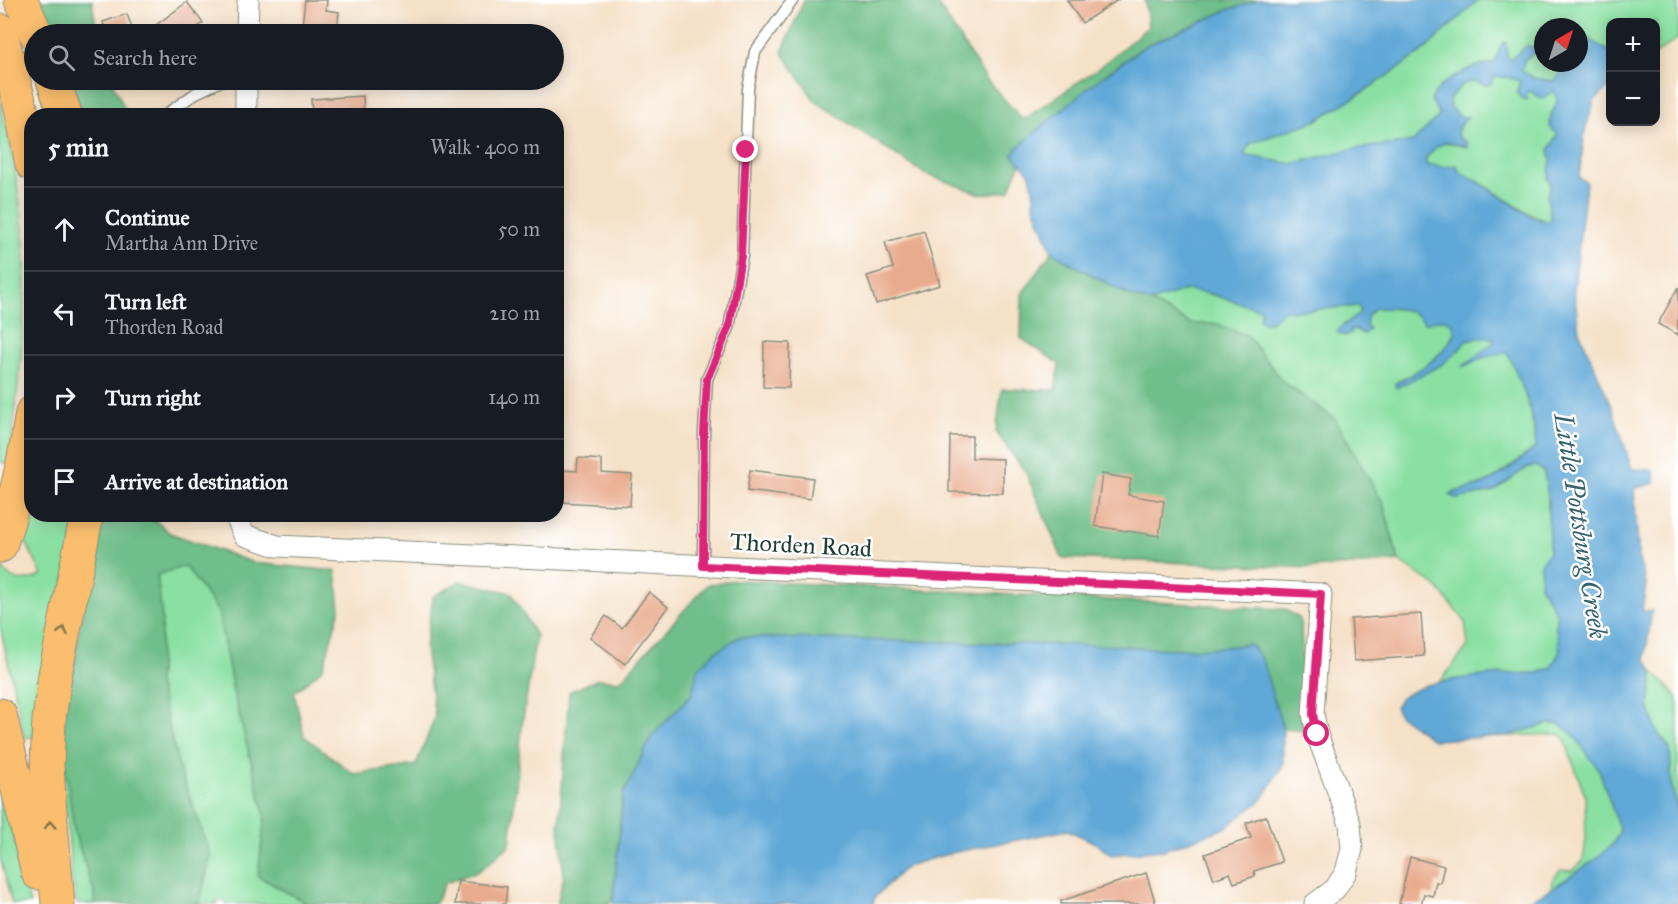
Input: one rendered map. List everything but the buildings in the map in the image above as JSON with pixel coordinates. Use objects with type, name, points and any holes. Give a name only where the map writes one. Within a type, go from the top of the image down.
[{"type":"highway","points":[[21,0],[32,24]]},
{"type":"highway","points":[[0,30],[24,123]]},
{"type":"highway","points":[[57,90],[63,108]]},
{"type":"highway","points":[[0,546],[11,515],[24,457]]},
{"type":"highway","points":[[58,904],[47,765],[49,720],[55,675],[85,522]]},
{"type":"highway","points":[[0,715],[45,904]]},
{"type":"street","points":[[247,24],[248,0]]},
{"type":"street","points":[[246,90],[246,108]]},
{"type":"street","name":"Thorden Road","points":[[238,522],[244,535],[277,546],[1321,594],[1313,714],[1317,734],[1350,824],[1352,849],[1347,872],[1335,889],[1315,904]]},
{"type":"lane","points":[[703,566],[704,433],[707,379],[729,328],[741,256],[748,89],[755,52],[793,0]]},
{"type":"lane","points":[[175,108],[202,90]]},
{"type":"green space","points":[[36,0],[92,0],[96,24],[47,24]]},
{"type":"green space","points":[[804,0],[935,0],[986,79],[1023,120],[1100,67],[1148,27],[1145,0],[1259,0],[1228,10],[1145,46],[1089,87],[1018,147],[1013,155],[1021,163],[1009,191],[981,194],[925,174],[815,101],[782,52]]},
{"type":"green space","points":[[1478,0],[1678,0],[1678,38],[1660,51],[1660,18],[1606,18],[1606,50],[1588,38],[1588,18],[1534,18],[1534,47],[1526,46],[1511,59],[1507,56],[1495,62],[1470,68],[1441,85],[1440,115],[1413,142],[1352,149],[1292,164],[1243,155],[1250,143],[1315,121],[1421,53]]},
{"type":"green space","points":[[1534,52],[1534,72],[1560,72],[1559,75],[1553,81],[1533,78],[1522,71],[1524,60]]},
{"type":"green space","points":[[1493,76],[1520,81],[1518,88],[1525,96],[1527,90],[1554,90],[1557,102],[1551,114],[1558,135],[1549,150],[1551,160],[1548,179],[1551,184],[1547,197],[1551,219],[1549,222],[1529,213],[1469,177],[1451,170],[1426,165],[1426,158],[1436,147],[1446,142],[1467,147],[1457,134],[1459,126],[1466,117],[1458,116],[1450,107],[1449,99],[1463,84]]},
{"type":"green space","points":[[71,90],[116,90],[125,108],[77,108]]},
{"type":"green space","points":[[0,98],[23,227],[24,310],[18,390],[9,462],[0,463]]},
{"type":"green space","points":[[1052,251],[1130,296],[1150,302],[1191,324],[1217,324],[1248,336],[1282,381],[1335,419],[1383,503],[1399,561],[1315,568],[1062,558],[1026,473],[996,432],[1002,389],[1055,390],[1059,364],[1021,338],[1022,294]]},
{"type":"green space","points":[[1186,290],[1210,294],[1263,310],[1270,322],[1285,310],[1359,306],[1360,312],[1353,320],[1342,325],[1363,334],[1368,315],[1375,308],[1405,309],[1425,319],[1445,320],[1453,324],[1455,334],[1442,351],[1422,368],[1395,383],[1459,350],[1466,341],[1494,338],[1494,342],[1466,365],[1507,351],[1526,398],[1533,422],[1536,447],[1491,481],[1454,492],[1457,499],[1494,491],[1525,469],[1536,466],[1544,472],[1548,497],[1549,553],[1540,585],[1557,615],[1556,628],[1560,651],[1551,668],[1538,673],[1500,674],[1440,682],[1468,646],[1465,621],[1436,586],[1399,561],[1383,503],[1335,419],[1282,381],[1248,336],[1217,324],[1191,324],[1150,302]]},
{"type":"green space","points":[[24,521],[77,522],[34,735],[25,739],[0,626],[0,563],[8,575],[17,580],[29,580],[42,575],[21,532]]},
{"type":"green space","points":[[98,522],[157,522],[170,533],[254,563],[336,571],[340,609],[323,668],[294,693],[304,736],[354,774],[416,765],[435,717],[425,648],[433,597],[460,581],[511,593],[536,636],[522,726],[510,845],[479,871],[445,883],[435,904],[308,904],[258,876],[265,816],[233,691],[218,611],[185,566],[157,575],[162,618],[158,683],[180,771],[211,855],[197,904],[95,904],[95,895],[74,831],[67,775],[62,756],[64,720]]},
{"type":"green space","points":[[185,566],[218,611],[233,691],[265,816],[258,876],[308,904],[227,904],[224,900],[216,902],[217,904],[197,904],[211,855],[180,771],[158,683],[162,618],[157,574]]},
{"type":"green space","points":[[736,580],[1285,609],[1300,619],[1304,731],[1283,729],[1273,697],[1249,644],[1186,649],[1122,646],[698,668],[692,694],[652,736],[623,795],[613,899],[608,904],[557,904],[564,875],[559,826],[569,692],[598,679],[620,681],[707,585]]},
{"type":"green space","points":[[1653,672],[1678,697],[1678,809],[1672,789],[1670,749],[1657,732],[1649,706]]},
{"type":"green space","points":[[1547,724],[1559,724],[1573,734],[1591,757],[1599,770],[1620,830],[1613,844],[1596,859],[1551,889],[1552,880],[1561,870],[1572,871],[1583,861],[1586,839],[1585,795],[1564,738],[1560,734],[1507,736]]},
{"type":"green space","points":[[62,756],[67,775],[74,831],[95,895],[95,904],[77,904],[72,880]]},
{"type":"green space","points":[[0,783],[30,904],[12,904],[0,857]]},
{"type":"water","name":"Little Pottsburg Creek","points":[[1259,0],[1478,0],[1421,53],[1363,92],[1315,121],[1251,143],[1243,155],[1292,164],[1352,149],[1413,142],[1440,115],[1431,100],[1441,85],[1470,68],[1495,62],[1502,43],[1506,42],[1507,56],[1511,59],[1526,46],[1534,47],[1534,53],[1524,60],[1522,71],[1533,78],[1553,81],[1560,72],[1588,72],[1588,38],[1606,50],[1606,90],[1594,101],[1585,131],[1579,178],[1586,182],[1574,289],[1579,331],[1612,407],[1632,469],[1654,470],[1655,483],[1634,489],[1639,560],[1646,584],[1642,611],[1652,611],[1645,658],[1653,672],[1649,706],[1657,732],[1670,749],[1672,789],[1678,809],[1678,904],[1523,904],[1551,889],[1596,859],[1613,844],[1620,831],[1599,770],[1573,734],[1559,724],[1547,724],[1507,736],[1433,740],[1399,715],[1395,707],[1401,697],[1426,685],[1500,674],[1538,673],[1551,668],[1560,651],[1556,628],[1557,615],[1540,585],[1541,562],[1549,553],[1548,497],[1544,472],[1536,466],[1525,469],[1494,491],[1457,499],[1450,495],[1496,478],[1536,447],[1530,410],[1507,352],[1482,358],[1462,367],[1494,342],[1494,338],[1466,341],[1441,365],[1396,388],[1395,384],[1422,369],[1442,351],[1455,334],[1453,324],[1439,319],[1425,324],[1421,318],[1410,311],[1375,308],[1368,315],[1366,324],[1369,329],[1363,334],[1356,329],[1350,329],[1351,333],[1344,336],[1337,332],[1360,312],[1359,306],[1285,310],[1269,322],[1263,322],[1259,319],[1262,310],[1211,294],[1186,290],[1150,302],[1130,296],[1052,251],[1034,207],[1030,174],[1013,155],[1018,147],[1089,87],[1145,46],[1228,10]],"holes":[[[1494,76],[1520,81],[1517,93],[1523,100],[1528,99],[1525,96],[1528,90],[1542,99],[1554,90],[1556,95],[1557,102],[1550,121],[1550,127],[1558,135],[1549,150],[1551,160],[1548,179],[1551,184],[1547,197],[1551,218],[1549,222],[1532,217],[1460,172],[1456,165],[1445,167],[1426,165],[1426,158],[1436,147],[1446,142],[1467,147],[1467,143],[1457,134],[1459,126],[1468,117],[1458,116],[1450,107],[1449,99],[1463,84],[1473,81],[1488,86]]]},
{"type":"water","points":[[739,637],[1170,649],[1202,649],[1250,644],[1262,660],[1283,729],[1283,765],[1262,800],[1225,828],[1164,850],[1111,855],[1095,843],[1068,830],[951,853],[907,866],[875,897],[873,904],[613,904],[623,795],[652,736],[692,694],[698,668],[715,652]]},
{"type":"route","points":[[746,150],[741,256],[729,328],[707,379],[704,433],[703,566],[1321,594],[1313,714],[1317,734]]}]
